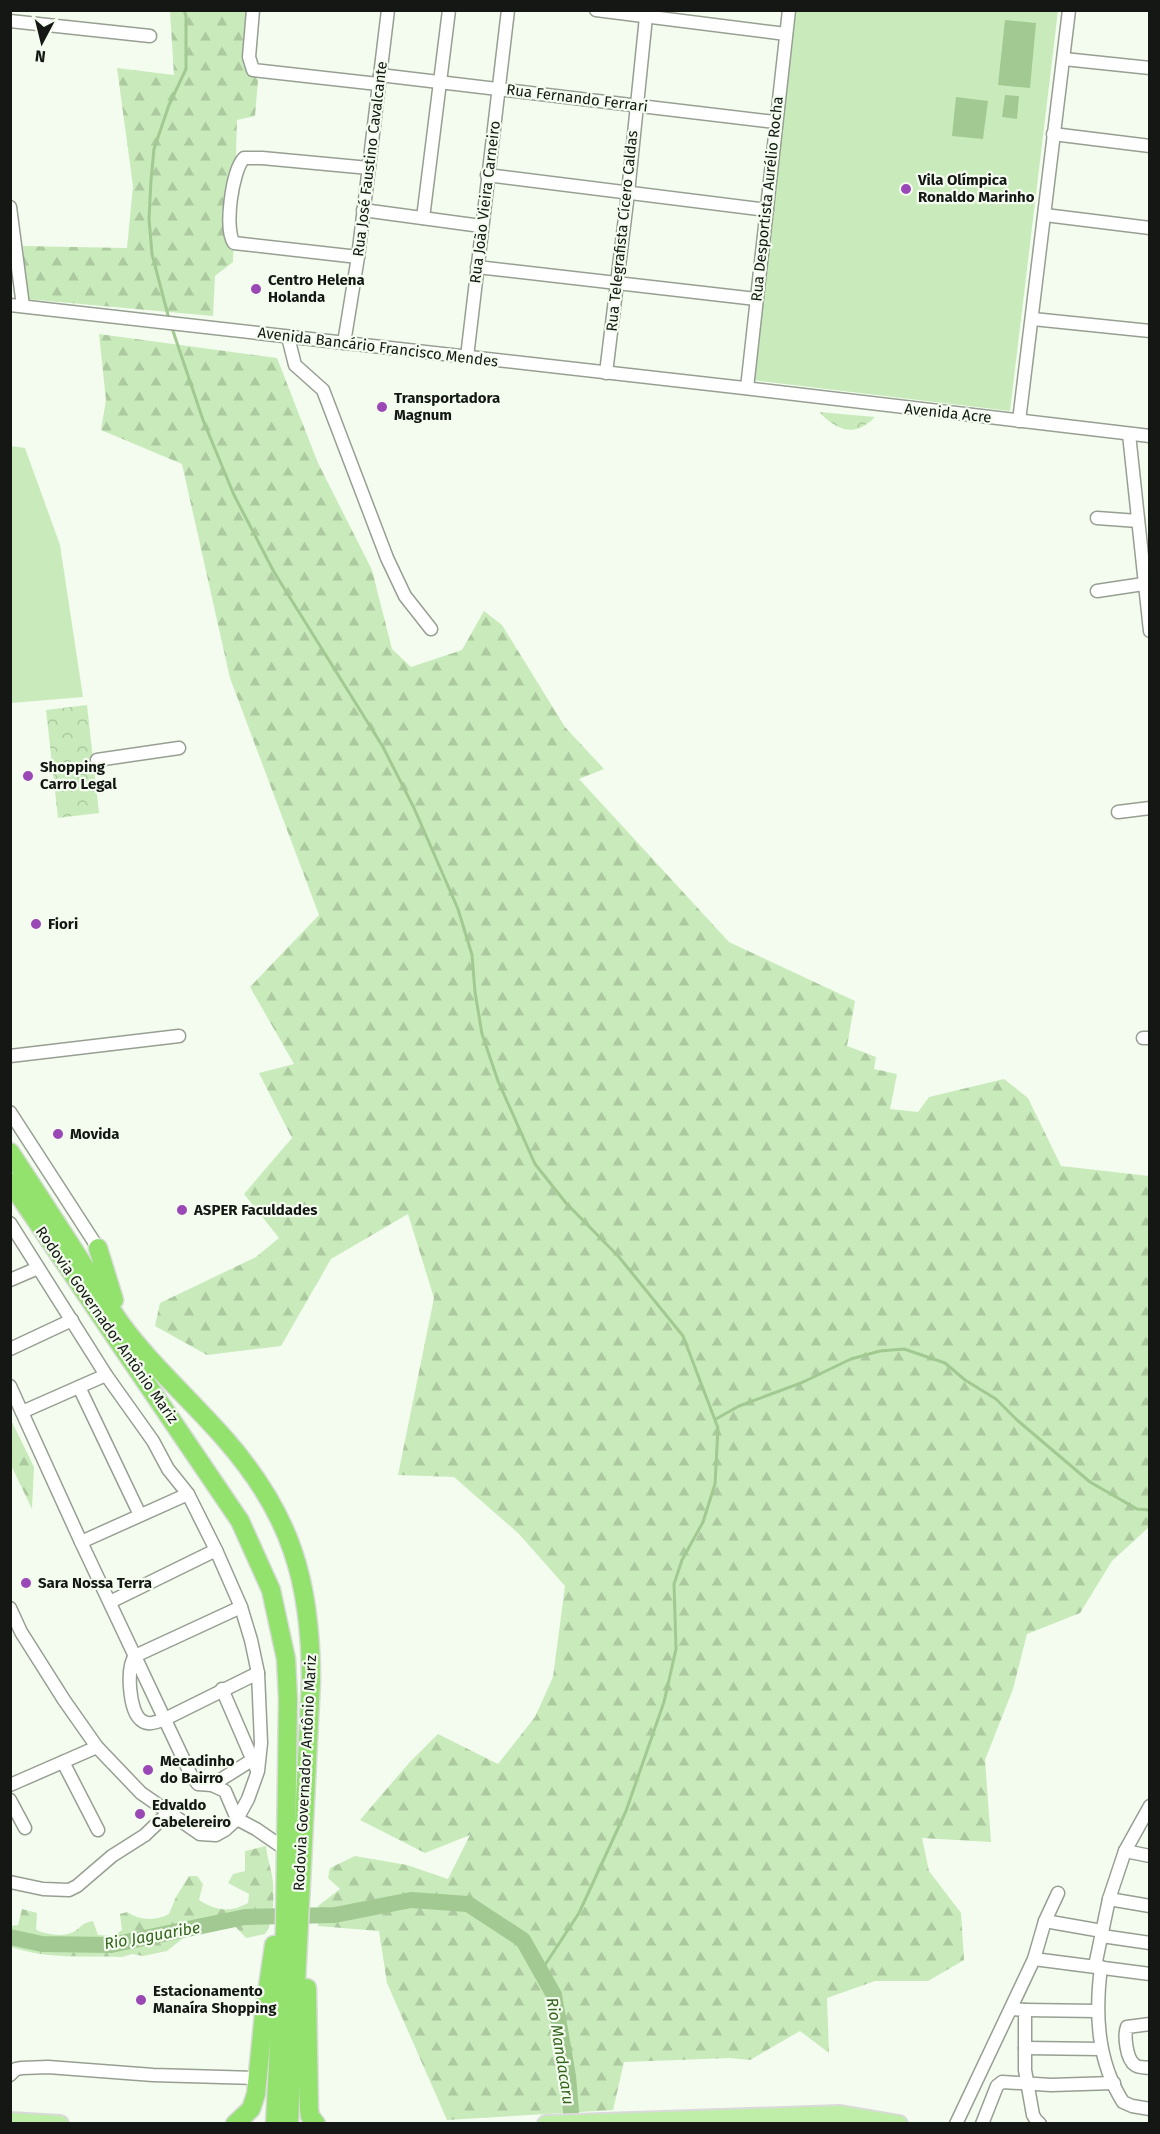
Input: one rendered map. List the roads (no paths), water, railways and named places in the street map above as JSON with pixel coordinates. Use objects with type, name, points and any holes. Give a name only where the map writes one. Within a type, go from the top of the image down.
[{"type":"highway","name":"Rodovia Governador Antônio Mariz","points":[[10,1152],[120,1323],[145,1354],[225,1439],[256,1478],[280,1520],[295,1553],[306,1596],[311,1646],[310,1692],[293,1880],[292,1922]]},
{"type":"highway","name":"Rodovia Governador Antônio Mariz","points":[[10,1182],[240,1521],[271,1590],[286,1659],[288,1699],[285,1849],[293,1880]]},
{"type":"highway","points":[[98,1248],[111,1293],[145,1354]]},
{"type":"highway","points":[[282,2121],[293,1880]]},
{"type":"highway","points":[[235,2124],[250,2109],[256,2094],[264,2013],[292,1922]]},
{"type":"highway","points":[[292,1922],[309,2109],[310,2116],[316,2124]]},
{"type":"main road","points":[[546,2124],[602,2120],[840,2114],[860,2115],[899,2124]]},
{"type":"main road","points":[[10,2121],[60,2124]]},
{"type":"street","name":"Rua Fernando Ferrari","points":[[253,10],[249,57],[253,69],[379,80],[440,82],[775,122]]},
{"type":"street","name":"Rua José Faustino Cavalcante","points":[[344,343],[358,257],[388,10]]},
{"type":"street","points":[[423,218],[449,10]]},
{"type":"street","name":"Rua João Vieira Carneiro","points":[[467,357],[508,10]]},
{"type":"street","points":[[596,10],[786,34]]},
{"type":"street","name":"Rua Desportista Aurélio Rocha","points":[[747,388],[789,10]]},
{"type":"street","points":[[1019,421],[1069,10]]},
{"type":"street","name":"Rua Telegrafista Cícero Caldas","points":[[606,373],[646,17]]},
{"type":"street","points":[[10,21],[150,36]]},
{"type":"street","points":[[1064,59],[1149,68]]},
{"type":"street","points":[[1053,134],[1149,146]]},
{"type":"street","points":[[358,257],[258,247],[232,242],[230,210],[234,180],[244,158],[369,168]]},
{"type":"street","points":[[487,175],[767,210]]},
{"type":"street","points":[[10,207],[17,306]]},
{"type":"street","points":[[363,210],[481,226]]},
{"type":"street","points":[[1045,215],[1149,228]]},
{"type":"street","points":[[477,267],[756,299]]},
{"type":"street","name":"Avenida Bancário Francisco Mendes","points":[[17,306],[747,388]]},
{"type":"street","points":[[1033,319],[1149,331]]},
{"type":"street","points":[[288,337],[295,366],[322,390],[387,558],[405,596],[430,629]]},
{"type":"street","name":"Avenida Acre","points":[[747,388],[1149,436]]},
{"type":"street","points":[[1129,434],[1147,583],[1149,631]]},
{"type":"street","points":[[1097,518],[1138,521]]},
{"type":"street","points":[[1098,591],[1147,583]]},
{"type":"street","points":[[97,760],[179,748]]},
{"type":"street","points":[[1118,812],[1149,808]]},
{"type":"street","points":[[10,1056],[179,1036]]},
{"type":"street","points":[[10,1112],[98,1248]]},
{"type":"street","points":[[10,1223],[106,1375],[153,1441],[168,1469],[188,1494],[241,1607],[258,1672],[261,1743],[248,1799],[237,1819],[220,1833],[205,1835],[168,1813],[141,1793],[97,1747],[27,1641],[10,1608]]},
{"type":"street","points":[[10,1280],[38,1268]]},
{"type":"street","points":[[10,1349],[72,1320]]},
{"type":"street","points":[[22,1412],[106,1375]]},
{"type":"street","points":[[10,1386],[191,1775],[198,1784],[212,1785],[226,1793],[237,1819],[285,1849]]},
{"type":"street","points":[[79,1388],[140,1515]]},
{"type":"street","points":[[81,1542],[188,1494]]},
{"type":"street","points":[[110,1602],[216,1550]]},
{"type":"street","points":[[241,1607],[135,1656],[130,1662],[129,1675],[136,1715],[147,1723],[164,1720],[258,1672]]},
{"type":"street","points":[[222,1689],[255,1765]]},
{"type":"street","points":[[10,1785],[97,1747]]},
{"type":"street","points":[[63,1762],[98,1830]]},
{"type":"street","points":[[212,1785],[255,1765]]},
{"type":"street","points":[[10,1800],[25,1828]]},
{"type":"street","points":[[1149,1806],[1125,1851],[1109,1899],[1098,1967],[1097,2011],[1101,2049],[1114,2084],[1124,2102],[1149,2109]]},
{"type":"street","points":[[10,1882],[53,1891],[69,1890],[77,1886],[112,1856],[145,1834],[168,1813]]},
{"type":"street","points":[[1125,1851],[1149,1856]]},
{"type":"street","points":[[956,2124],[1034,1959],[1045,1921],[1058,1893]]},
{"type":"street","points":[[1109,1899],[1149,1906]]},
{"type":"street","points":[[1045,1921],[1149,1943]]},
{"type":"street","points":[[1034,1959],[1149,1974]]},
{"type":"street","points":[[1011,2009],[1097,2011]]},
{"type":"street","points":[[1025,2010],[1025,2070],[1033,2115],[1040,2124]]},
{"type":"street","points":[[1149,2024],[1127,2026],[1125,2034],[1133,2063],[1149,2068]]},
{"type":"street","points":[[1025,2048],[1101,2049]]},
{"type":"street","points":[[10,2075],[16,2069],[48,2067],[153,2075],[258,2078]]},
{"type":"street","points":[[982,2124],[999,2084],[1002,2082],[1114,2084]]},
{"type":"waterway","points":[[169,319],[152,254],[149,219],[154,149],[169,105],[186,69],[184,10]]},
{"type":"waterway","points":[[173,331],[203,420],[234,495],[274,572],[383,747],[414,808],[458,909],[472,955],[482,1034],[498,1081],[535,1164],[566,1203],[619,1257],[683,1336],[718,1428],[715,1484],[703,1522],[682,1560],[674,1584],[676,1649],[664,1702],[626,1811],[579,1913],[541,1971]]},
{"type":"waterway","points":[[716,1419],[739,1406],[801,1383],[851,1359],[880,1351],[904,1349],[945,1363],[965,1380],[996,1399],[1017,1420],[1090,1482],[1137,1509],[1150,1510]]},
{"type":"waterway","name":"Rio Mandacaru","points":[[10,1937],[42,1944],[111,1945],[245,1917],[335,1915],[411,1900],[468,1904],[523,1940],[554,1995],[568,2076],[572,2124]]},
{"type":"place","name":"Vila Olímpica Ronaldo Marinho","points":[[906,189]]},
{"type":"place","name":"Centro Helena Holanda","points":[[256,289]]},
{"type":"place","name":"Transportadora Magnum","points":[[382,407]]},
{"type":"place","name":"Shopping Carro Legal","points":[[28,776]]},
{"type":"place","name":"Fiori","points":[[36,924]]},
{"type":"place","name":"Movida","points":[[58,1134]]},
{"type":"place","name":"ASPER Faculdades","points":[[182,1210]]},
{"type":"place","name":"Sara Nossa Terra","points":[[26,1583]]},
{"type":"place","name":"Mecadinho do Bairro","points":[[148,1770]]},
{"type":"place","name":"Edvaldo Cabelereiro","points":[[140,1814]]},
{"type":"place","name":"Estacionamento Manaíra Shopping","points":[[141,2000]]},
{"type":"water label","name":"Rio Jaguaribe","points":[[152,1935]]}]
